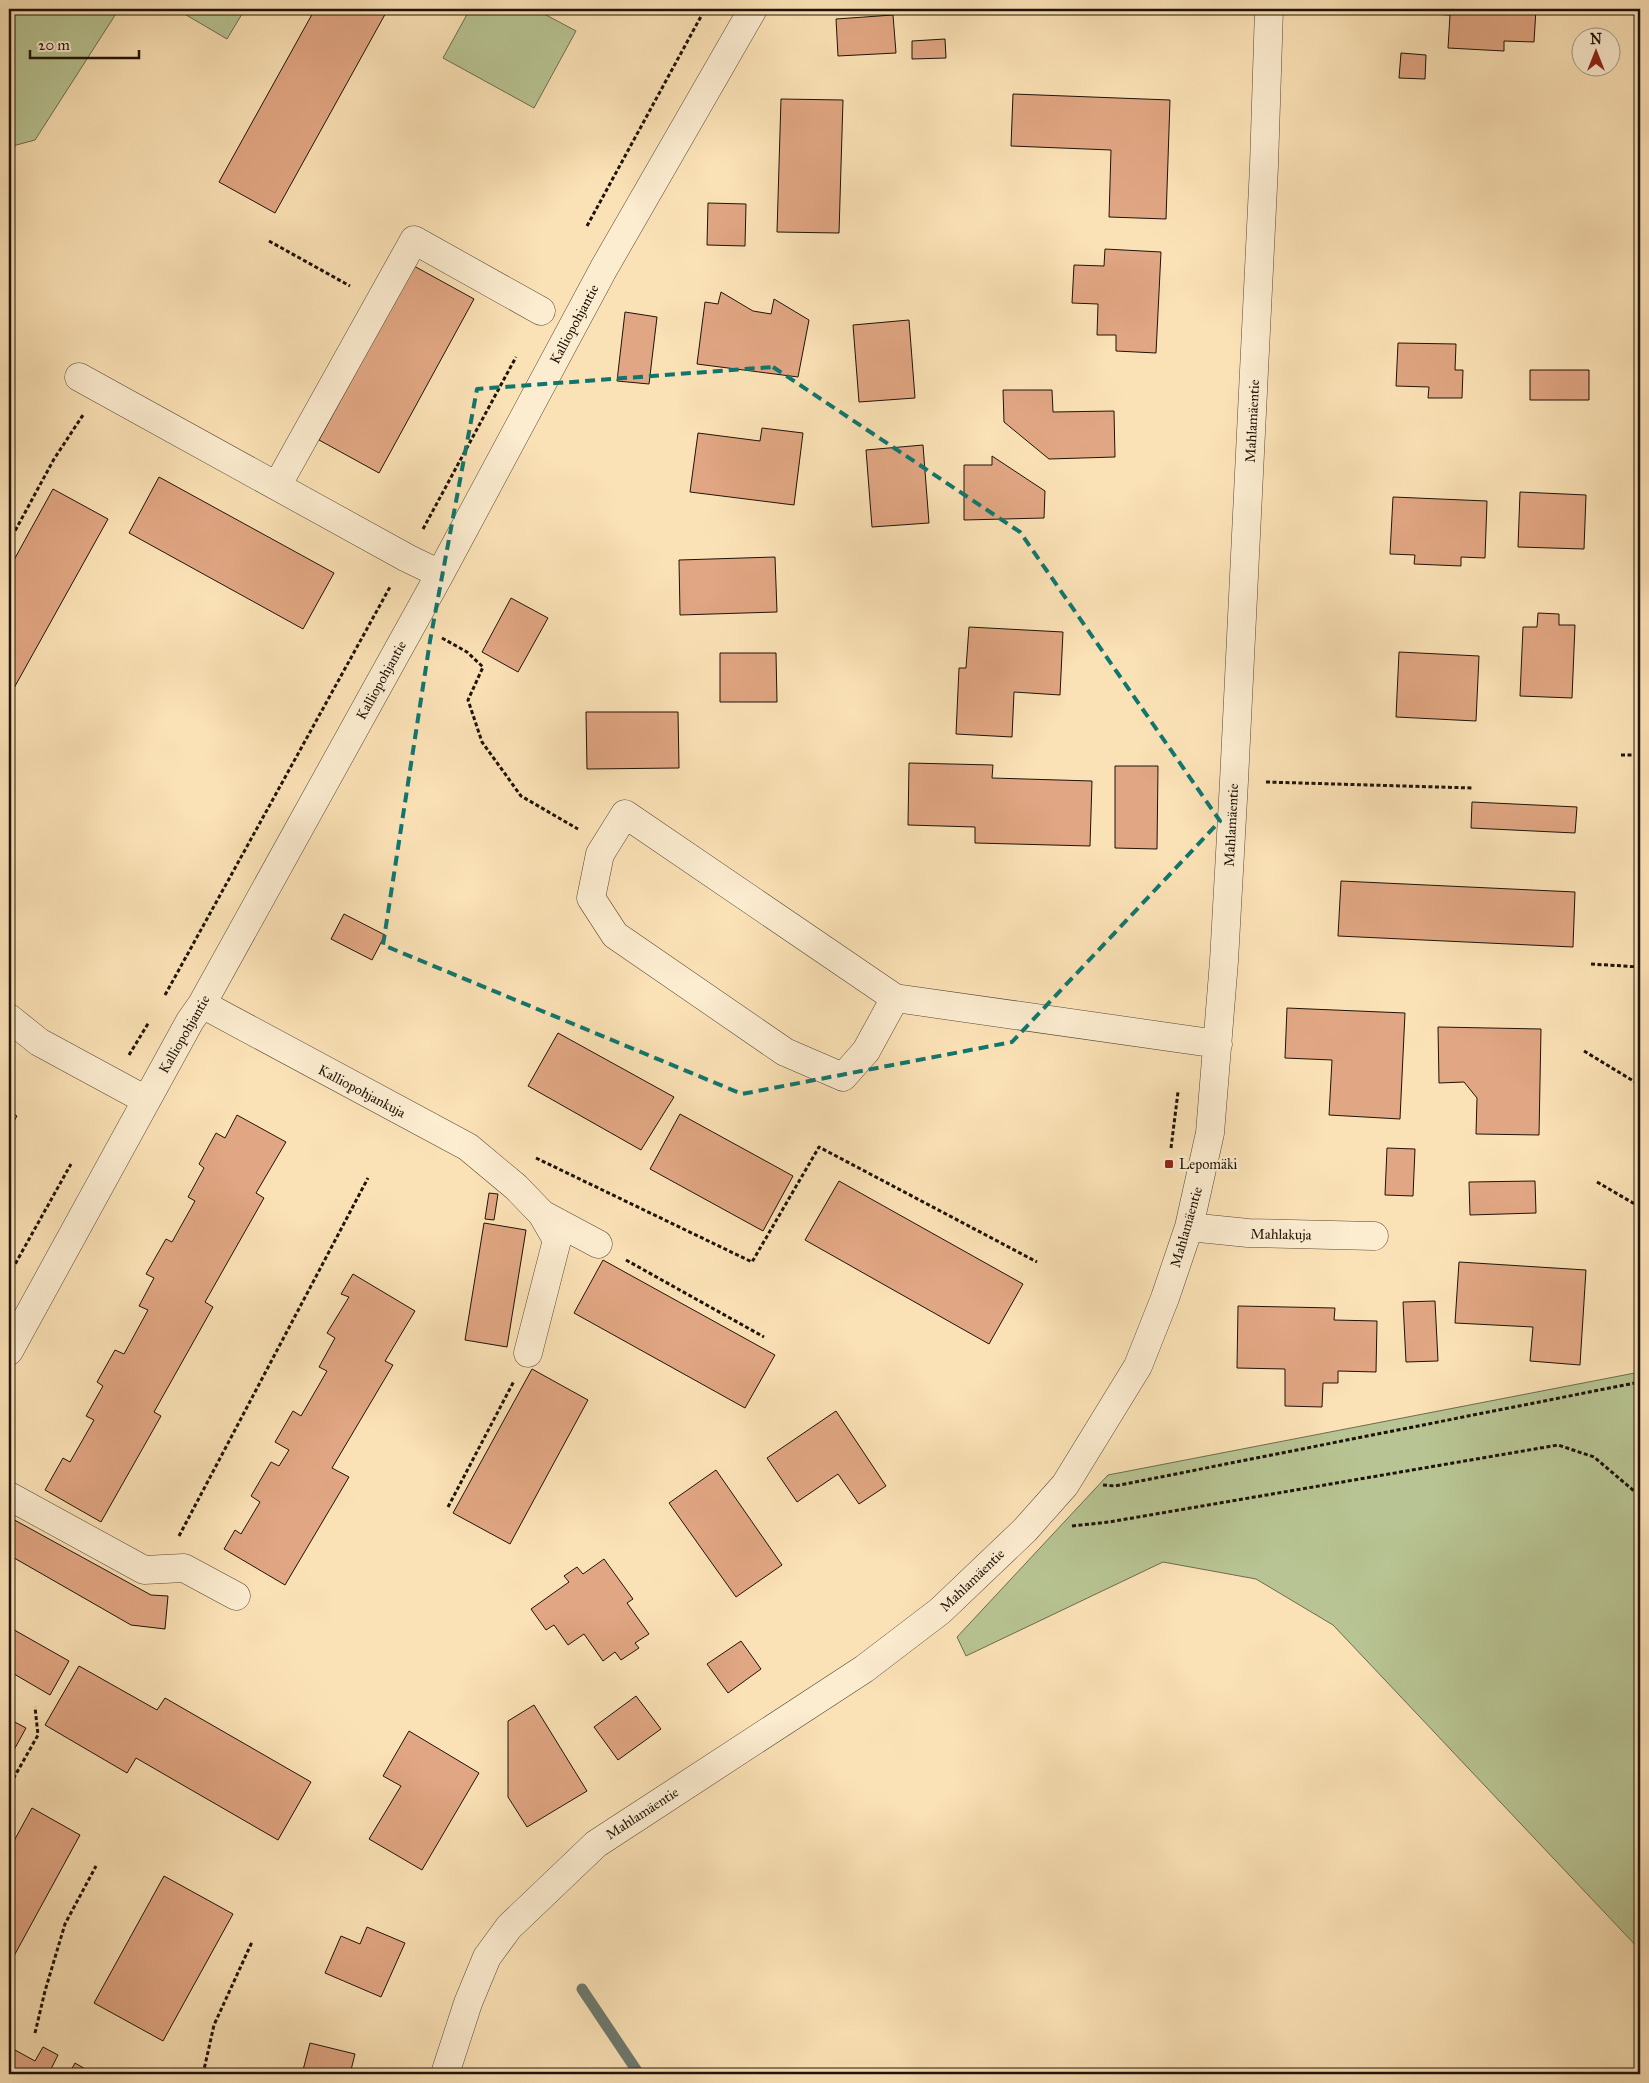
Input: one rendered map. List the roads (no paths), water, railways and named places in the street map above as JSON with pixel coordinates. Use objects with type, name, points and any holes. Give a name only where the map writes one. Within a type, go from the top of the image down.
[{"type":"street","name":"Kalliopohjantie","points":[[9,1351],[146,1100],[190,1021],[202,1004],[440,574],[604,268],[753,9]]},
{"type":"street","name":"Mahlamäentie","points":[[445,2074],[468,2003],[487,1957],[509,1927],[596,1844],[864,1669],[940,1611],[1024,1530],[1065,1485],[1138,1366],[1165,1298],[1189,1227],[1210,1133],[1218,1044],[1234,781],[1264,166],[1269,9]]},
{"type":"street","points":[[277,486],[414,240],[541,311]]},
{"type":"street","points":[[90,383],[406,558],[440,574]]},
{"type":"street","points":[[896,998],[866,1051],[842,1077],[785,1052],[614,935],[591,898],[600,854],[625,814],[896,998],[1218,1044]]},
{"type":"street","name":"Kalliopohjankuja","points":[[202,1004],[468,1147],[516,1187],[542,1214]]},
{"type":"street","points":[[9,1018],[39,1042],[146,1100]]},
{"type":"street","points":[[542,1214],[598,1244]]},
{"type":"street","points":[[528,1353],[557,1240],[542,1214]]},
{"type":"street","name":"Mahlakuja","points":[[1189,1227],[1248,1233],[1374,1236]]},
{"type":"street","points":[[9,1496],[144,1570],[184,1568],[236,1596]]},
{"type":"waterway","points":[[582,1989],[639,2074]]},
{"type":"place","name":"Lepomäki","points":[[1169,1164]]}]
